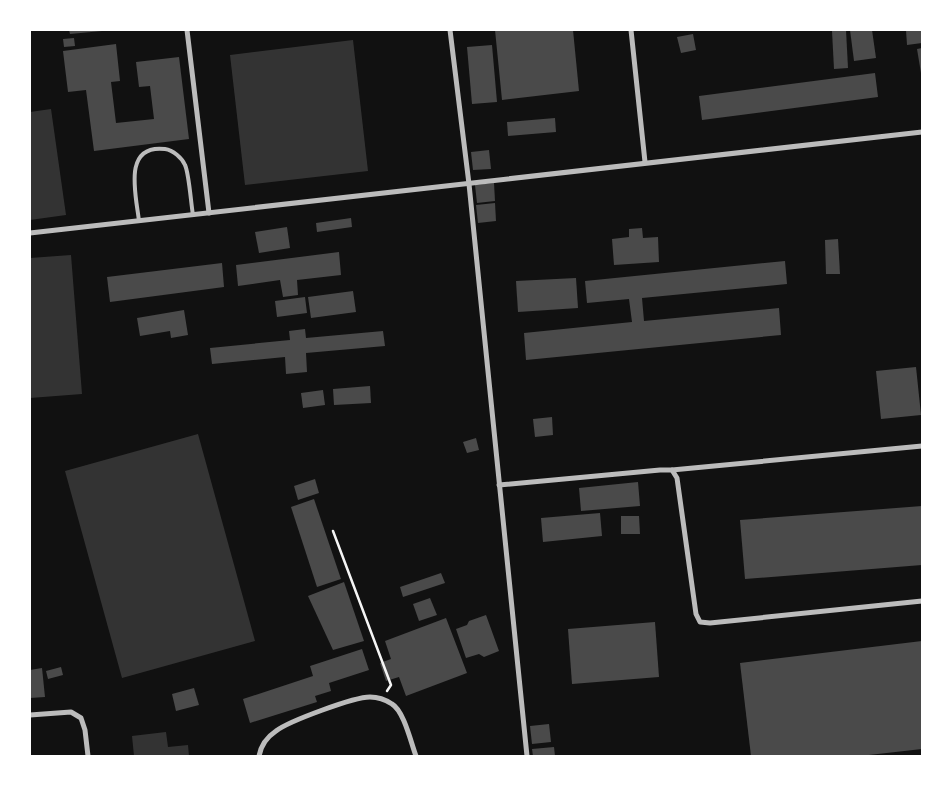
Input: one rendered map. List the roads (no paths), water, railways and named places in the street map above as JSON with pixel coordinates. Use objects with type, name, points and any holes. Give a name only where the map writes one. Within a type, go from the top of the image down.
[{"type":"street","points":[[187,30],[209,213]]},
{"type":"street","points":[[450,30],[469,184],[527,756]]},
{"type":"street","points":[[631,30],[645,162]]},
{"type":"street","points":[[30,233],[922,132]]},
{"type":"street","points":[[499,485],[922,446]]},
{"type":"street","points":[[672,470],[677,478],[696,614],[700,622],[710,623],[922,601]]},
{"type":"street","points":[[259,756],[263,743],[277,730],[344,703],[370,697],[382,699],[395,705],[403,719],[416,756]]},
{"type":"street","points":[[30,715],[71,712],[81,718],[88,756]]},
{"type":"lane","points":[[139,221],[134,174],[137,162],[143,153],[154,149],[168,150],[178,156],[186,166],[193,215]]}]
